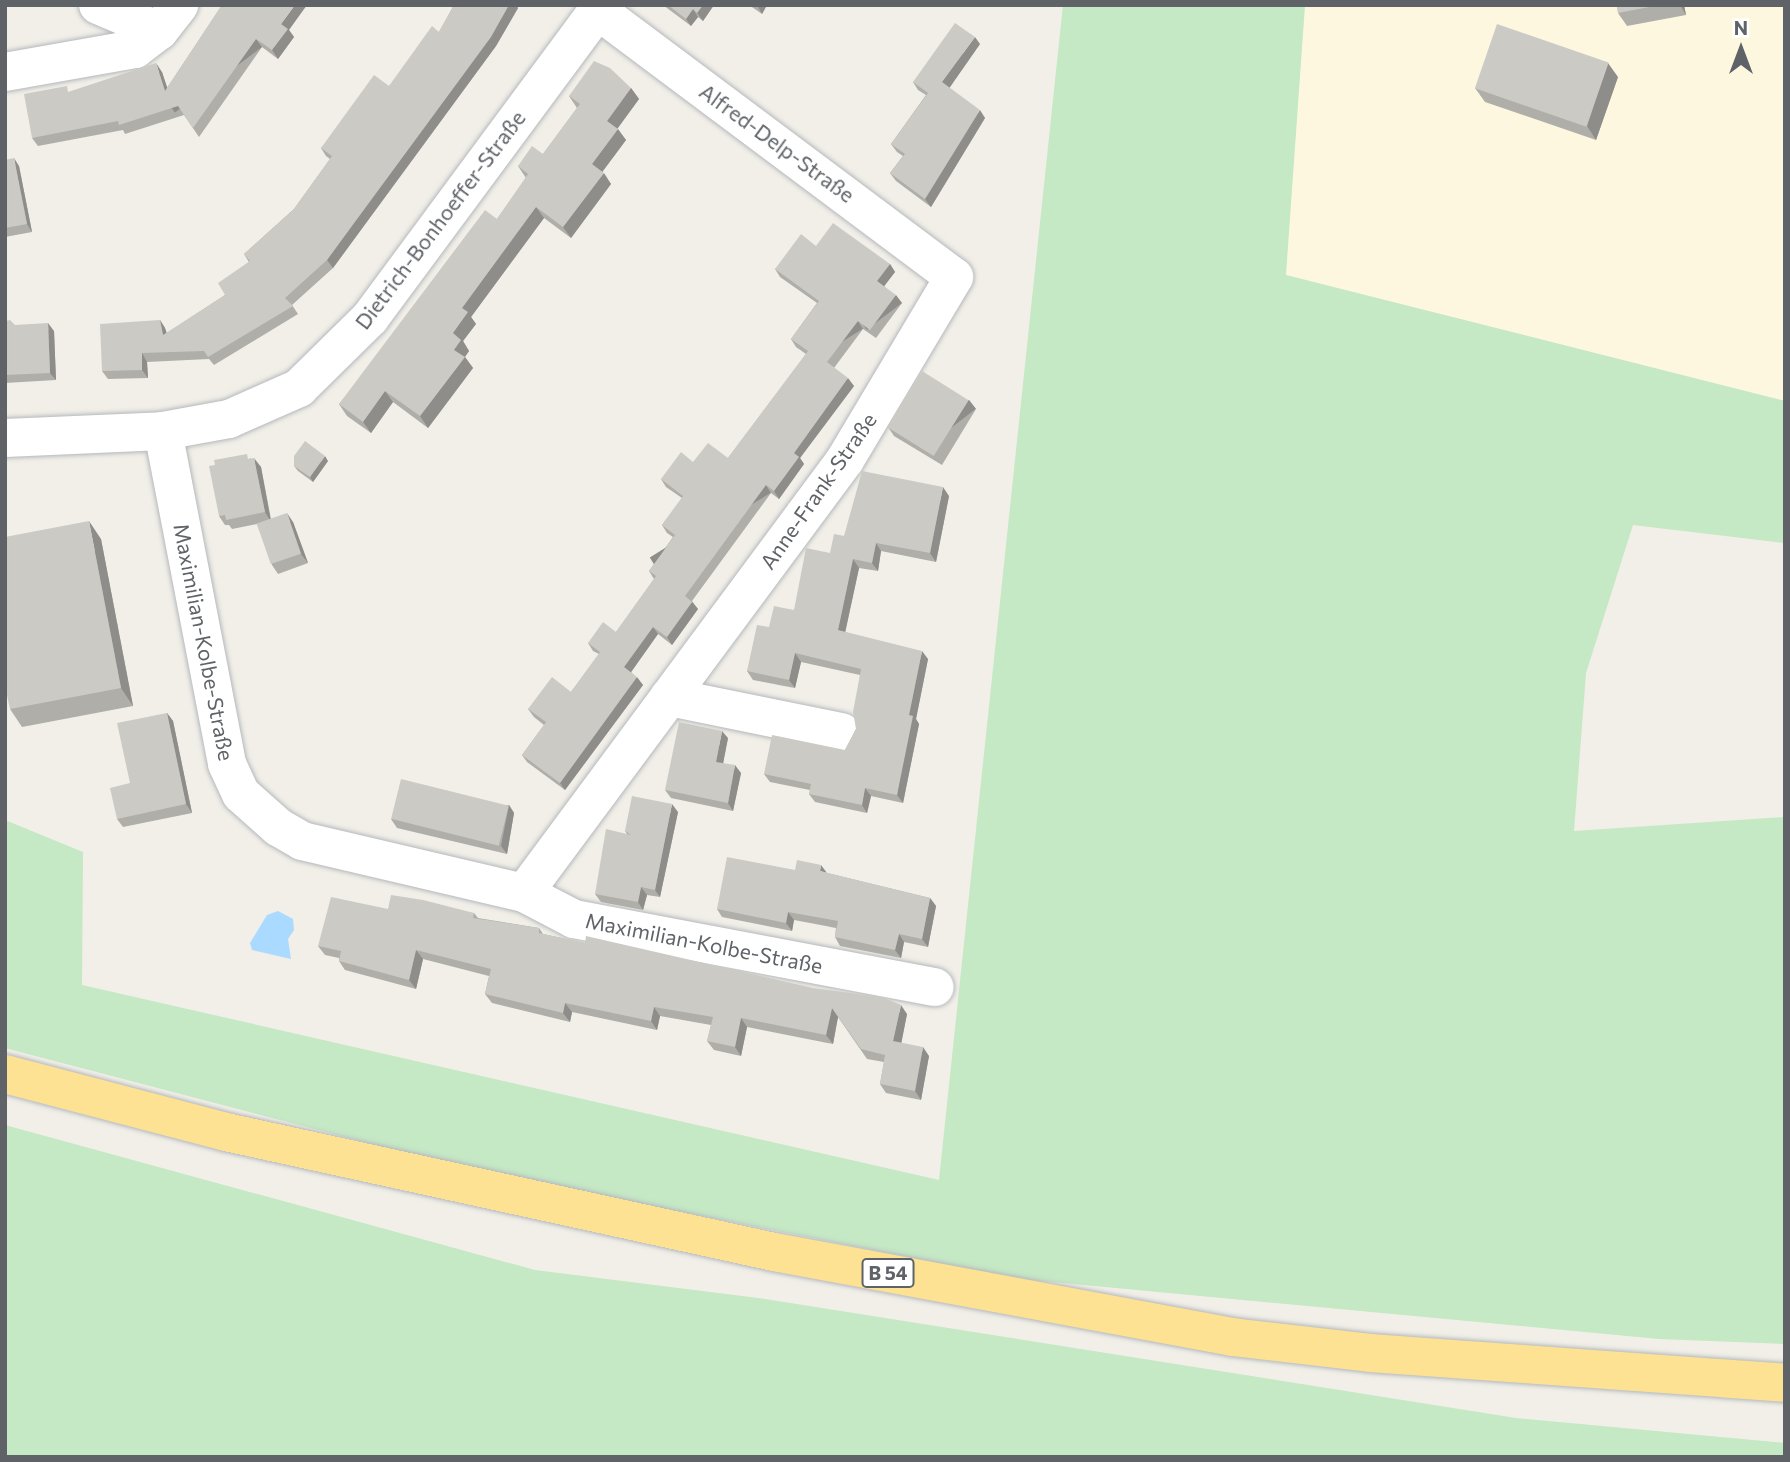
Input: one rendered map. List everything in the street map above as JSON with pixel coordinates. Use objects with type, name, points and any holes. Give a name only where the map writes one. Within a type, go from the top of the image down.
[{"type":"highway","name":"B 54","points":[[5,1074],[226,1132],[774,1252],[1232,1337],[1370,1353],[1785,1383]]},
{"type":"street","points":[[98,5],[169,18]]},
{"type":"street","name":"Alfred-Delp-Straße","points":[[600,8],[954,278]]},
{"type":"street","name":"Dietrich-Bonhoeffer-Straße","points":[[5,438],[163,431],[229,419],[268,405],[299,388],[370,318],[600,8]]},
{"type":"street","points":[[5,72],[135,49],[169,18]]},
{"type":"street","name":"Anne-Frank-Straße","points":[[524,893],[845,460],[954,278]]},
{"type":"street","name":"Maximilian-Kolbe-Straße","points":[[163,431],[227,764],[241,793],[266,818],[302,841],[524,893],[573,919],[935,987]]},
{"type":"street","points":[[669,697],[841,732]]},
{"type":"shaded area","points":[[1305,5],[1785,5],[1785,401],[1285,275]]},
{"type":"green space","points":[[1063,5],[1305,5],[1286,275],[1785,401],[1785,543],[1633,525],[1586,673],[1574,831],[1785,817],[1785,1344],[1659,1339],[1020,1279],[479,1172],[5,1048],[5,820],[83,852],[82,985],[939,1180]]},
{"type":"green space","points":[[5,1125],[535,1270],[765,1299],[1516,1418],[1785,1443],[1785,1457],[5,1457]]},
{"type":"water","points":[[278,911],[293,919],[294,930],[288,939],[291,959],[252,950],[250,943],[267,915]]},
{"type":"building","points":[[222,5],[295,5],[281,24],[288,29],[272,50],[256,39],[193,128],[178,106],[119,125],[118,121],[32,138],[24,94],[67,86],[68,92],[156,63],[165,91]]},
{"type":"building","points":[[454,5],[509,5],[491,37],[327,260],[285,298],[293,306],[208,357],[204,351],[142,353],[142,370],[102,371],[100,324],[160,320],[163,335],[225,295],[218,283],[250,261],[244,254],[294,209],[332,156],[321,148],[374,75],[389,86],[432,26],[439,32]]},
{"type":"building","points":[[668,5],[703,5],[697,13],[693,9],[686,19]]},
{"type":"building","points":[[1617,5],[1660,5],[1618,13]]},
{"type":"building","points":[[955,23],[975,37],[942,82],[980,110],[925,199],[890,173],[905,154],[891,144],[928,93],[913,82]]},
{"type":"building","points":[[1497,24],[1609,62],[1586,127],[1475,88]]},
{"type":"building","points":[[594,61],[610,68],[631,88],[607,121],[618,129],[592,164],[604,173],[563,227],[536,207],[462,308],[468,312],[453,333],[461,340],[454,350],[465,357],[420,416],[385,391],[363,422],[339,404],[485,210],[497,219],[528,174],[518,166],[532,146],[543,154],[580,104],[569,96]]},
{"type":"building","points":[[14,158],[27,224],[5,228],[5,160]]},
{"type":"building","points":[[833,223],[890,264],[877,281],[896,295],[870,330],[858,321],[827,362],[848,378],[794,453],[799,457],[774,491],[766,485],[685,596],[692,602],[667,637],[653,627],[624,667],[637,677],[560,783],[522,755],[546,722],[528,709],[552,677],[571,692],[600,652],[588,643],[603,622],[616,632],[656,576],[649,571],[675,535],[662,525],[683,496],[661,479],[681,452],[693,462],[708,443],[728,458],[808,351],[791,339],[819,301],[775,269],[801,234],[816,246]]},
{"type":"building","points":[[10,320],[15,325],[48,323],[50,373],[5,375],[5,321]]},
{"type":"building","points":[[922,371],[969,400],[934,456],[887,427]]},
{"type":"building","points":[[305,441],[325,456],[310,477],[294,466],[294,456]]},
{"type":"building","points":[[247,454],[248,459],[254,458],[265,512],[226,520],[225,515],[219,516],[209,466],[215,465],[214,460]]},
{"type":"building","points":[[862,471],[943,487],[930,553],[876,543],[872,563],[853,559],[838,630],[922,651],[909,715],[913,716],[897,795],[865,788],[862,805],[809,794],[811,784],[764,774],[772,735],[845,750],[856,729],[853,712],[861,669],[795,653],[789,680],[747,671],[757,625],[769,627],[774,606],[794,610],[806,548],[830,553],[834,534],[844,536]]},
{"type":"building","points":[[287,513],[301,554],[271,564],[257,523]]},
{"type":"building","points":[[89,521],[121,688],[10,709],[5,686],[5,537]]},
{"type":"building","points":[[167,713],[186,804],[117,819],[110,788],[130,783],[117,723]]},
{"type":"building","points":[[679,722],[722,731],[716,762],[735,765],[728,803],[665,790]]},
{"type":"building","points":[[401,779],[509,806],[499,846],[391,819]]},
{"type":"building","points":[[632,796],[672,804],[655,890],[641,887],[638,902],[595,894],[606,829],[631,835],[625,831]]},
{"type":"building","points":[[727,857],[795,870],[797,860],[821,865],[820,871],[930,898],[922,939],[899,934],[895,950],[835,937],[838,921],[788,912],[786,923],[717,909]]},
{"type":"building","points":[[391,895],[474,913],[473,918],[539,928],[539,933],[585,943],[586,936],[813,988],[882,997],[901,1005],[893,1041],[923,1047],[915,1091],[880,1084],[885,1055],[861,1049],[832,1008],[826,1035],[741,1018],[735,1047],[707,1041],[713,1017],[654,1007],[651,1021],[565,1003],[563,1013],[485,994],[491,969],[416,950],[409,980],[339,961],[341,951],[318,946],[331,897],[388,909]]}]
